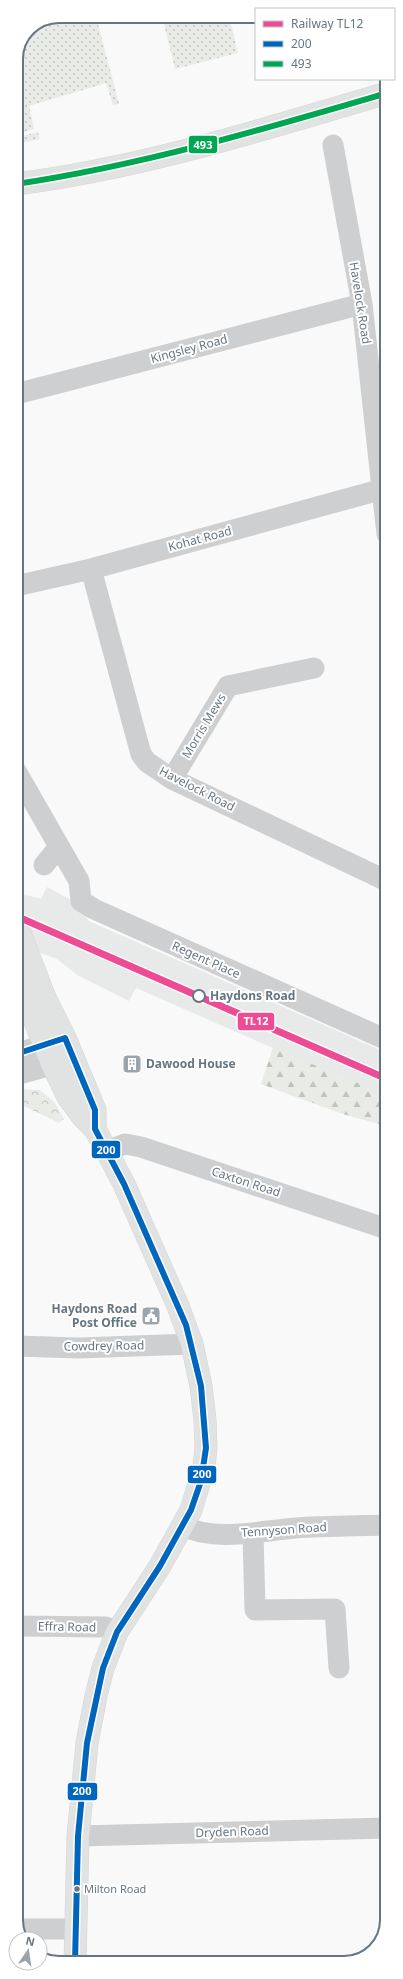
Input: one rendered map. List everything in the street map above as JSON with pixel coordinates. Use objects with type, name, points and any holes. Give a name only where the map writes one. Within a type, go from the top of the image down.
[{"type":"main road","points":[[23,183],[68,177],[194,149],[380,95]]},
{"type":"main road","points":[[23,951],[36,1002],[44,1045],[53,1066],[68,1097],[83,1117],[95,1129],[124,1184],[178,1306],[192,1344],[201,1386],[205,1420],[206,1448],[197,1496],[183,1526],[117,1632],[103,1668],[90,1721],[78,1836],[75,1956]]},
{"type":"main road","points":[[23,984],[65,1038],[95,1110],[95,1129]]},
{"type":"street","name":"Havelock Road","points":[[333,145],[362,304],[380,463]]},
{"type":"street","name":"Kingsley Road","points":[[23,392],[362,304]]},
{"type":"street","name":"Kohat Road","points":[[23,584],[91,569],[380,490]]},
{"type":"street","name":"Havelock Road","points":[[91,569],[141,754],[147,762],[172,779],[380,878]]},
{"type":"street","name":"Morris Mews","points":[[172,779],[228,686],[314,668]]},
{"type":"street","name":"Regent Place","points":[[23,783],[79,881],[81,901],[94,910],[380,1038]]},
{"type":"street","points":[[44,865],[59,847]]},
{"type":"street","points":[[23,1052],[65,1038]]},
{"type":"street","points":[[23,1073],[74,1059]]},
{"type":"street","name":"Caxton Road","points":[[106,1151],[125,1144],[141,1147],[380,1227]]},
{"type":"street","name":"Cowdrey Road","points":[[23,1346],[79,1348],[192,1344]]},
{"type":"street","name":"Tennyson Road","points":[[183,1526],[196,1532],[253,1534],[295,1528],[380,1525]]},
{"type":"street","points":[[253,1534],[255,1610],[335,1609],[339,1668]]},
{"type":"street","name":"Effra Road","points":[[23,1626],[106,1627],[117,1632]]},
{"type":"street","name":"Dryden Road","points":[[78,1836],[380,1828]]},
{"type":"street","points":[[24,1929],[76,1929]]},
{"type":"shaded area","points":[[47,887],[71,900],[89,921],[380,1050],[380,1124],[343,1114],[261,1084],[273,1048],[136,988],[129,1001],[77,975],[57,959],[23,947],[23,894],[41,899]]},
{"type":"green space","points":[[98,23],[119,104],[113,105],[106,83],[29,106],[34,129],[23,132],[23,59],[29,39],[33,33],[39,29],[52,24]]},
{"type":"green space","points":[[164,23],[231,23],[238,53],[175,69]]},
{"type":"green space","points":[[38,132],[40,139],[23,143],[23,135]]},
{"type":"green space","points":[[273,1048],[380,1092],[380,1124],[343,1114],[261,1084]]},
{"type":"green space","points":[[23,1089],[40,1090],[55,1103],[64,1119],[59,1123],[23,1105]]},
{"type":"rail line","name":"TL12","points":[[23,919],[380,1076]]},
{"type":"transit line","name":"493","points":[[23,183],[110,167],[203,145],[380,95]]},
{"type":"transit line","name":"200","points":[[23,1052],[65,1038],[95,1110],[95,1129],[124,1184],[186,1325],[201,1386],[206,1448],[201,1481],[191,1510],[160,1566],[117,1632],[103,1668],[87,1743],[78,1836],[75,1956]]},
{"type":"place","name":"Haydons Road","points":[[199,996]]},
{"type":"place","name":"Dawood House","points":[[132,1064]]},
{"type":"place","name":"Haydons Road Post Office","points":[[151,1316]]},
{"type":"place","name":"Milton Road","points":[[77,1889]]}]
